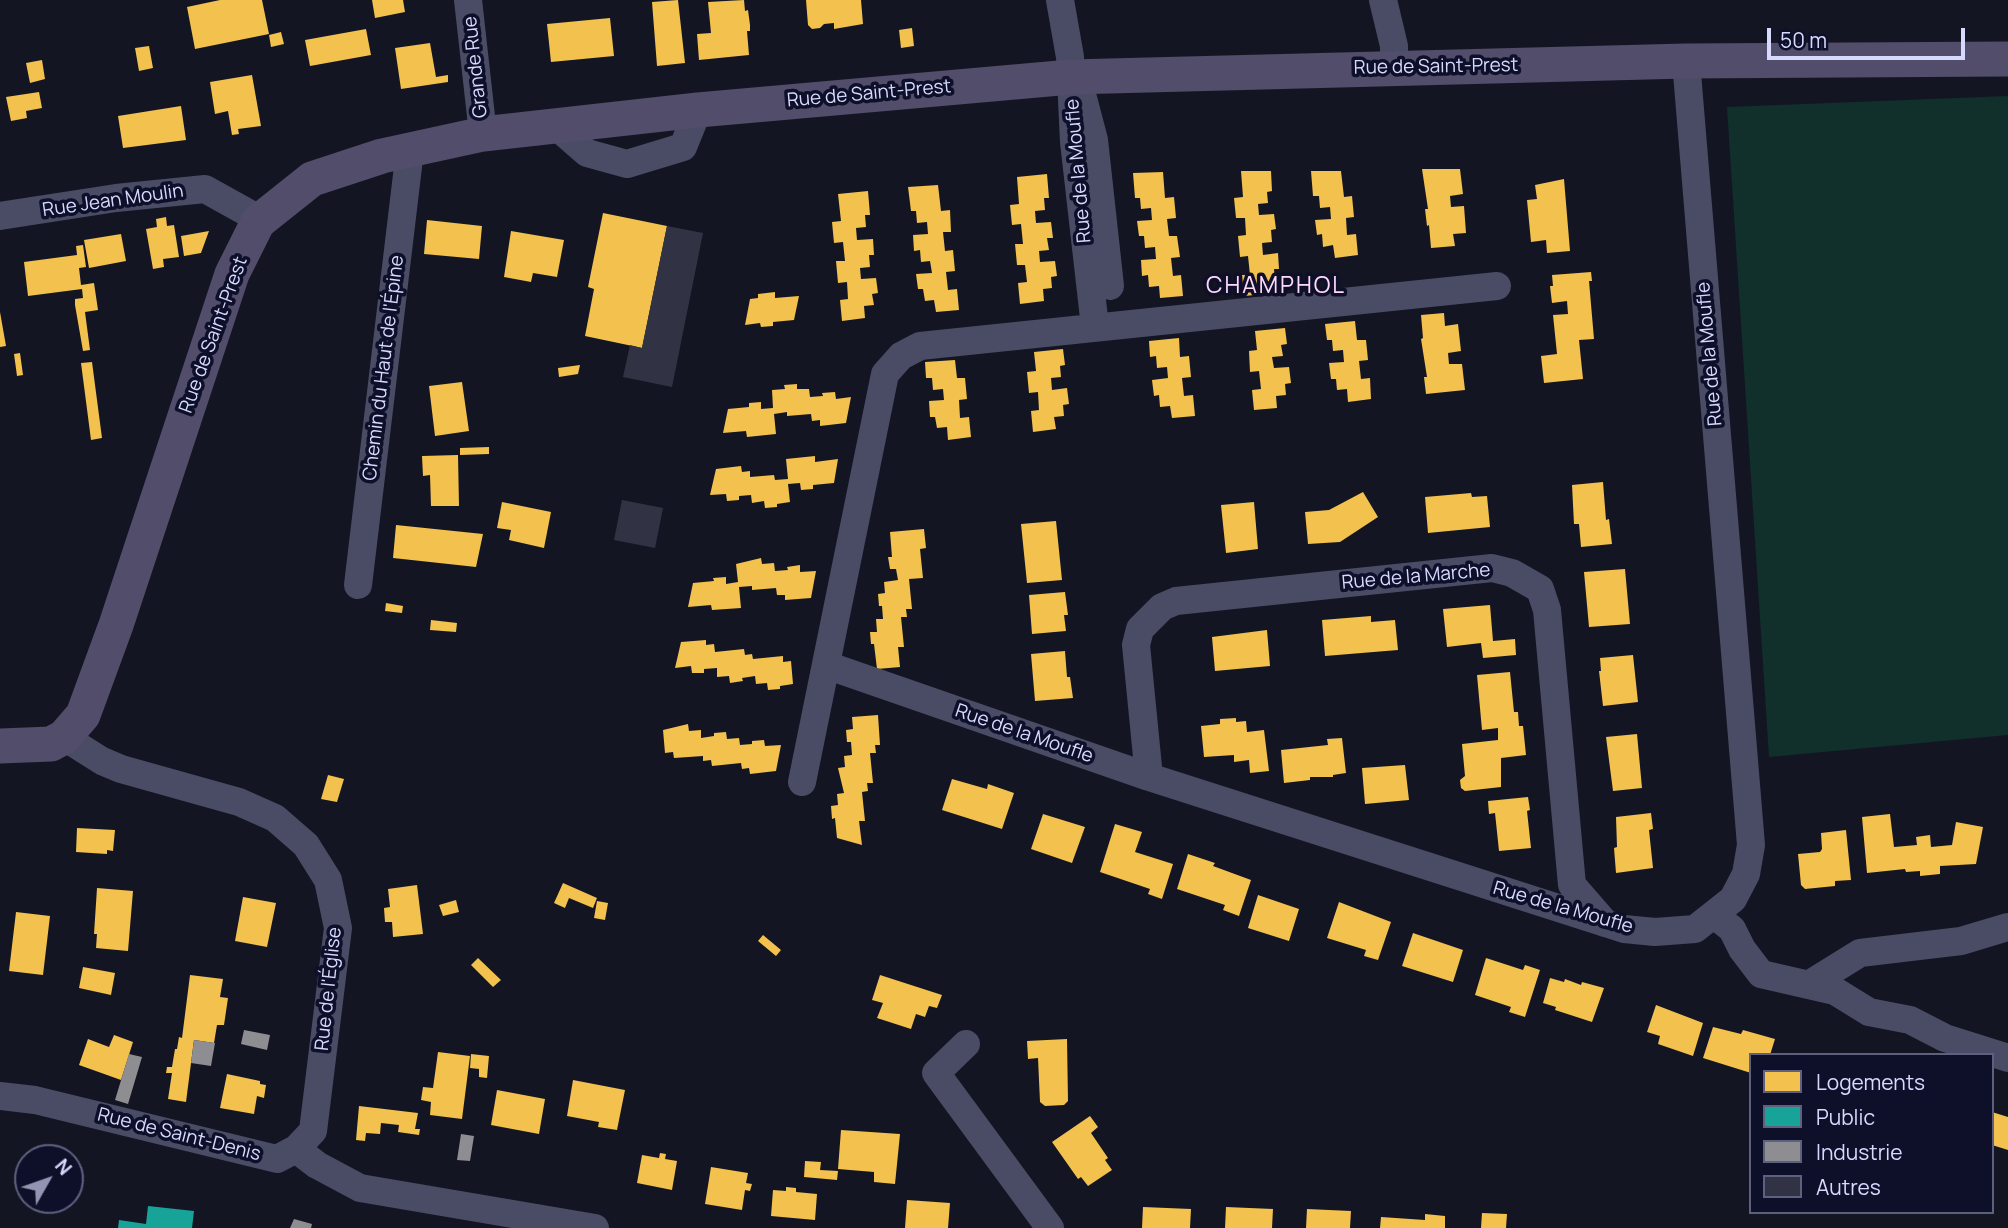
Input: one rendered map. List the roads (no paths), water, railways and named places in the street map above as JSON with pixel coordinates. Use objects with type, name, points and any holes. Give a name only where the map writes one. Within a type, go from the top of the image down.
[{"type":"main road","name":"Rue de Saint-Prest","points":[[64,737],[83,715],[90,698],[232,274],[258,222],[312,178],[382,156],[483,134],[698,110],[1071,77],[1686,61],[2008,59]]},
{"type":"main road","points":[[0,746],[37,746],[51,744],[64,737]]},
{"type":"street","name":"Grande Rue","points":[[468,0],[483,134]]},
{"type":"street","name":"Rue de la Moufle","points":[[1060,0],[1071,77],[1074,142],[1104,326]]},
{"type":"street","points":[[1383,0],[1394,46],[1394,67]]},
{"type":"street","name":"Rue de la Moufle","points":[[826,665],[1149,776],[1624,929],[1655,932],[1695,929],[1733,899],[1746,874],[1751,845],[1686,61]]},
{"type":"street","points":[[556,126],[587,153],[627,164],[683,147],[698,110]]},
{"type":"street","name":"Chemin du Haut de l'Épine","points":[[358,585],[410,150]]},
{"type":"street","name":"Rue Jean Moulin","points":[[0,216],[116,198],[205,189],[250,214],[258,222]]},
{"type":"street","points":[[802,782],[885,374],[901,356],[920,346],[1497,286]]},
{"type":"street","name":"Rue de la Marche","points":[[1149,776],[1136,645],[1140,629],[1162,607],[1176,601],[1492,568],[1512,573],[1540,589],[1548,610],[1572,885],[1605,923]]},
{"type":"street","name":"Rue de l'Église","points":[[64,737],[102,761],[121,769],[239,802],[275,818],[306,845],[328,880],[338,928],[337,941],[313,1131],[296,1149]]},
{"type":"street","points":[[1714,915],[1732,929],[1742,949],[1761,974],[1835,991],[1869,1012],[1910,1020],[1945,1038],[1992,1053]]},
{"type":"street","points":[[1810,984],[1860,953],[1961,941],[2008,927]]},
{"type":"street","points":[[966,1044],[936,1073],[1050,1228]]},
{"type":"street","name":"Rue de Saint-Denis","points":[[2,1104],[35,1100],[277,1159],[296,1149]]},
{"type":"street","points":[[296,1149],[317,1165],[360,1188],[595,1228]]},
{"type":"district","name":"CHAMPHOL","points":[[1276,287]]}]
